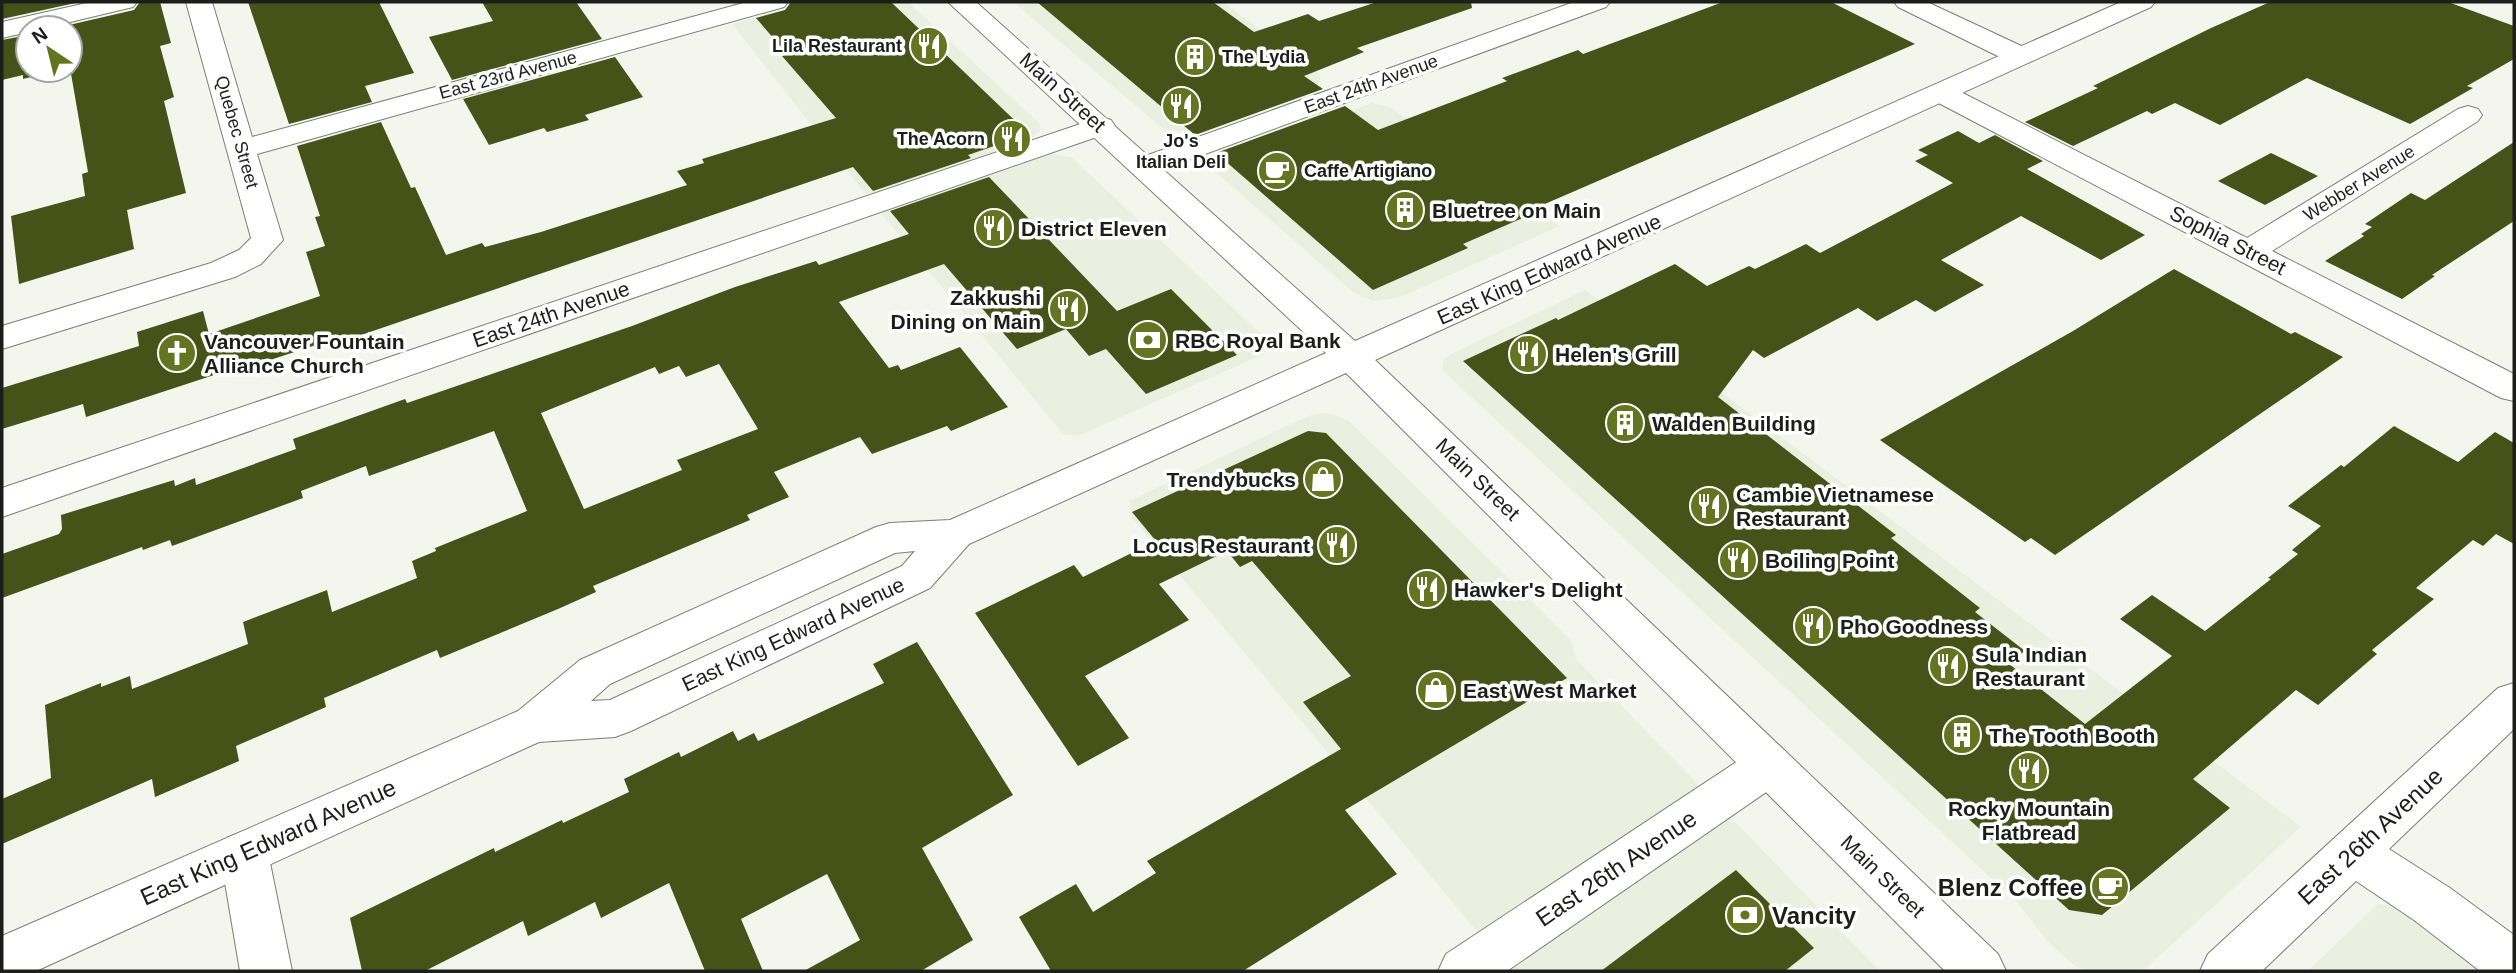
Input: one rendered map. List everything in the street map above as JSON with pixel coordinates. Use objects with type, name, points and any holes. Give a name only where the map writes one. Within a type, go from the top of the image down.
[{"type":"street","points":[[2,30],[124,2]]},
{"type":"street","name":"Quebec Street","points":[[2,338],[223,270],[250,257],[267,240],[199,2]]},
{"type":"street","name":"East 23rd Avenue","points":[[242,149],[775,2]]},
{"type":"street","name":"Main Street","points":[[961,2],[1101,126],[1352,357],[1980,971]]},
{"type":"street","name":"East 24th Avenue","points":[[1145,166],[1597,2]]},
{"type":"street","points":[[1907,2],[2021,57]]},
{"type":"street","name":"East King Edward Avenue","points":[[2,961],[534,724],[615,718],[916,577],[955,534],[2142,2]]},
{"type":"street","name":"Sophia Street","points":[[1941,93],[2514,389]]},
{"type":"street","name":"Webber Avenue","points":[[2249,251],[2468,115]]},
{"type":"street","name":"East 24th Avenue","points":[[2,503],[1101,126]]},
{"type":"street","name":"East 26th Avenue","points":[[2227,971],[2514,701]]},
{"type":"street","name":"East 26th Avenue","points":[[1464,971],[1769,765]]},
{"type":"street","points":[[244,853],[266,971]]},
{"type":"street","points":[[2353,853],[2432,904],[2514,966]]},
{"type":"shaded area","points":[[812,2],[908,2],[1039,123],[1041,130],[1030,139],[873,193],[865,193],[732,24]]},
{"type":"shaded area","name":"The Lydia","points":[[1013,2],[1223,2],[1320,74],[1320,79],[1318,85],[1194,130],[1169,131]]},
{"type":"shaded area","name":"Bluetree on Main","points":[[1372,103],[1390,107],[1560,226],[1398,298],[1373,301],[1353,292],[1212,169],[1213,164],[1222,156]]},
{"type":"shaded area","points":[[1051,154],[1071,157],[1260,333],[1267,341],[1268,349],[1262,355],[1078,436],[1063,434],[881,213]]},
{"type":"shaded area","points":[[1585,290],[2301,827],[2145,969],[2087,971],[2075,966],[2050,944],[2016,901],[1442,370],[1444,358]]},
{"type":"shaded area","points":[[1333,414],[1349,421],[1572,641],[1576,659],[1880,971],[1510,971],[1132,518],[1129,501],[1308,416]]},
{"type":"shaded area","points":[[2378,904],[2407,906],[2494,971],[2308,971]]},
{"type":"building","points":[[2,2],[80,2],[14,14],[14,16],[2,19]]},
{"type":"building","points":[[140,2],[160,2],[171,43],[160,46],[174,97],[164,101],[186,193],[127,210],[134,249],[19,284],[11,216],[85,196],[82,174],[88,172],[73,84],[84,84],[84,22],[134,10]]},
{"type":"building","points":[[248,2],[379,2],[414,73],[365,86],[372,102],[289,124]]},
{"type":"building","points":[[482,2],[576,2],[602,39],[452,80],[429,37],[493,21]]},
{"type":"building","points":[[791,2],[891,2],[1029,134],[968,155],[971,158],[873,191],[853,167],[326,347],[325,342],[264,362],[263,359],[86,417],[83,404],[2,429],[2,388],[139,346],[137,332],[203,311],[209,334],[320,296],[306,252],[325,246],[315,217],[320,216],[297,146],[381,122],[446,255],[482,243],[485,247],[541,232],[687,185],[677,171],[704,163],[702,159],[836,118],[782,56],[787,54],[756,18],[785,10]]},
{"type":"building","points":[[1037,2],[1213,2],[1254,32],[1308,14],[1319,21],[1377,2],[1471,2],[1472,8],[1357,48],[1364,52],[1304,76],[1323,89],[1195,135]]},
{"type":"building","points":[[1723,2],[1831,2],[1915,44],[1524,213],[1527,216],[1463,244],[1468,248],[1373,290],[1216,153],[1345,106],[1378,130],[1507,81],[1502,78],[1578,50],[1583,54]]},
{"type":"building","points":[[2270,2],[2448,2],[2514,26],[2514,59],[2467,86],[2473,88],[2410,124],[2307,78],[2220,125],[2175,103],[2152,114],[2147,111],[2073,146],[2025,122],[2098,88],[2093,86],[2211,28]]},
{"type":"building","points":[[14,38],[14,77],[2,80],[2,40]]},
{"type":"building","points":[[615,57],[643,97],[585,115],[589,120],[547,132],[544,128],[489,145],[463,99]]},
{"type":"building","points":[[1958,131],[1979,143],[1995,135],[2043,161],[2027,169],[2145,235],[2101,260],[2021,216],[1941,260],[1984,285],[1935,312],[1916,300],[1877,321],[1858,308],[1764,358],[1753,350],[1718,397],[1896,535],[1891,538],[1980,608],[1975,612],[2025,651],[2008,663],[2085,724],[2172,656],[2120,619],[2152,595],[2205,631],[2271,579],[2268,578],[2298,554],[2292,550],[2321,526],[2288,506],[2341,465],[2344,467],[2394,426],[2458,462],[2495,432],[2514,443],[2514,544],[2496,534],[2483,546],[2473,540],[2416,588],[2434,599],[2372,650],[2377,654],[2318,705],[2296,690],[2193,779],[2230,808],[2102,915],[2069,910],[1463,361],[1556,318],[1558,320],[1675,264],[1707,286],[1749,266],[1755,269],[1806,244],[1820,253],[1953,183],[1915,161],[1928,155],[1918,150]]},
{"type":"building","points":[[2514,142],[2514,221],[2432,275],[2435,276],[2402,299],[2325,261],[2364,236],[2361,234],[2372,227],[2365,224],[2411,193],[2425,200]]},
{"type":"building","points":[[2271,153],[2318,176],[2265,205],[2218,181]]},
{"type":"building","points":[[989,177],[1117,311],[1171,289],[1237,355],[1146,394],[1106,349],[1089,356],[1066,329],[1017,349],[944,264],[839,302],[889,368],[898,365],[901,370],[960,347],[1008,407],[951,431],[947,426],[872,454],[860,437],[774,472],[789,497],[747,515],[750,520],[593,586],[596,592],[558,609],[440,658],[437,650],[324,698],[326,707],[236,746],[239,761],[155,797],[152,779],[2,844],[2,799],[51,778],[45,705],[101,683],[101,687],[130,676],[132,689],[248,644],[243,622],[327,590],[332,612],[417,578],[412,561],[436,551],[435,548],[527,511],[494,431],[369,476],[366,466],[301,491],[303,498],[172,546],[170,540],[143,550],[142,547],[2,598],[2,554],[59,534],[62,529],[61,515],[174,480],[175,486],[195,478],[196,485],[296,449],[293,439],[405,399],[407,403],[632,326],[735,287],[816,261],[819,265],[909,234],[890,211]],"holes":[[[719,364],[758,429],[677,460],[682,470],[584,509],[541,413],[655,367],[659,374],[679,366],[686,377]]]},
{"type":"building","points":[[2174,269],[2291,334],[2295,332],[2343,357],[2055,555],[2031,538],[2025,542],[1880,440],[2073,331]]},
{"type":"building","points":[[1308,431],[1326,433],[1567,678],[1345,810],[1397,874],[1243,971],[1051,971],[1019,917],[1076,884],[1093,912],[1156,873],[1147,861],[1341,749],[1303,702],[1351,676],[1252,561],[1240,567],[1227,551],[1159,584],[1189,620],[1085,676],[1129,738],[1078,766],[975,613],[1074,565],[1083,577],[1156,541],[1132,512]]},
{"type":"building","points":[[917,642],[1013,795],[922,848],[973,940],[921,971],[804,971],[860,940],[827,874],[741,919],[763,971],[705,971],[669,883],[601,918],[595,902],[528,936],[523,921],[425,971],[362,971],[350,918],[494,848],[495,852],[629,792],[624,779],[679,752],[681,757],[733,731],[738,741],[754,733],[758,741],[884,683],[873,664]]},
{"type":"building","points":[[1736,870],[1814,948],[1785,971],[1601,971]]},
{"type":"place","name":"Lila Restaurant","points":[[929,46]]},
{"type":"place","name":"The Lydia","points":[[1195,57]]},
{"type":"place","name":"Jo's Italian Deli","points":[[1181,106]]},
{"type":"place","name":"The Acorn","points":[[1012,139]]},
{"type":"place","name":"Caffe Artigiano","points":[[1277,171]]},
{"type":"place","name":"Bluetree on Main","points":[[1405,210]]},
{"type":"place","name":"District Eleven","points":[[994,228]]},
{"type":"place","name":"Zakkushi Dining on Main","points":[[1068,309]]},
{"type":"place","name":"RBC Royal Bank","points":[[1148,340]]},
{"type":"place","name":"Vancouver Fountain Alliance Church","points":[[177,353]]},
{"type":"place","name":"Helen's Grill","points":[[1528,354]]},
{"type":"place","name":"Walden Building","points":[[1625,423]]},
{"type":"place","name":"Trendybucks","points":[[1323,479]]},
{"type":"place","name":"Cambie Vietnamese Restaurant","points":[[1709,506]]},
{"type":"place","name":"Locus Restaurant","points":[[1337,545]]},
{"type":"place","name":"Boiling Point","points":[[1738,560]]},
{"type":"place","name":"Hawker's Delight","points":[[1427,589]]},
{"type":"place","name":"Pho Goodness","points":[[1813,626]]},
{"type":"place","name":"Sula Indian Restaurant","points":[[1948,666]]},
{"type":"place","name":"East West Market","points":[[1436,690]]},
{"type":"place","name":"The Tooth Booth","points":[[1962,735]]},
{"type":"place","name":"Rocky Mountain Flatbread","points":[[2029,771]]},
{"type":"place","name":"Blenz Coffee","points":[[2110,887]]},
{"type":"place","name":"Vancity","points":[[1745,915]]}]
